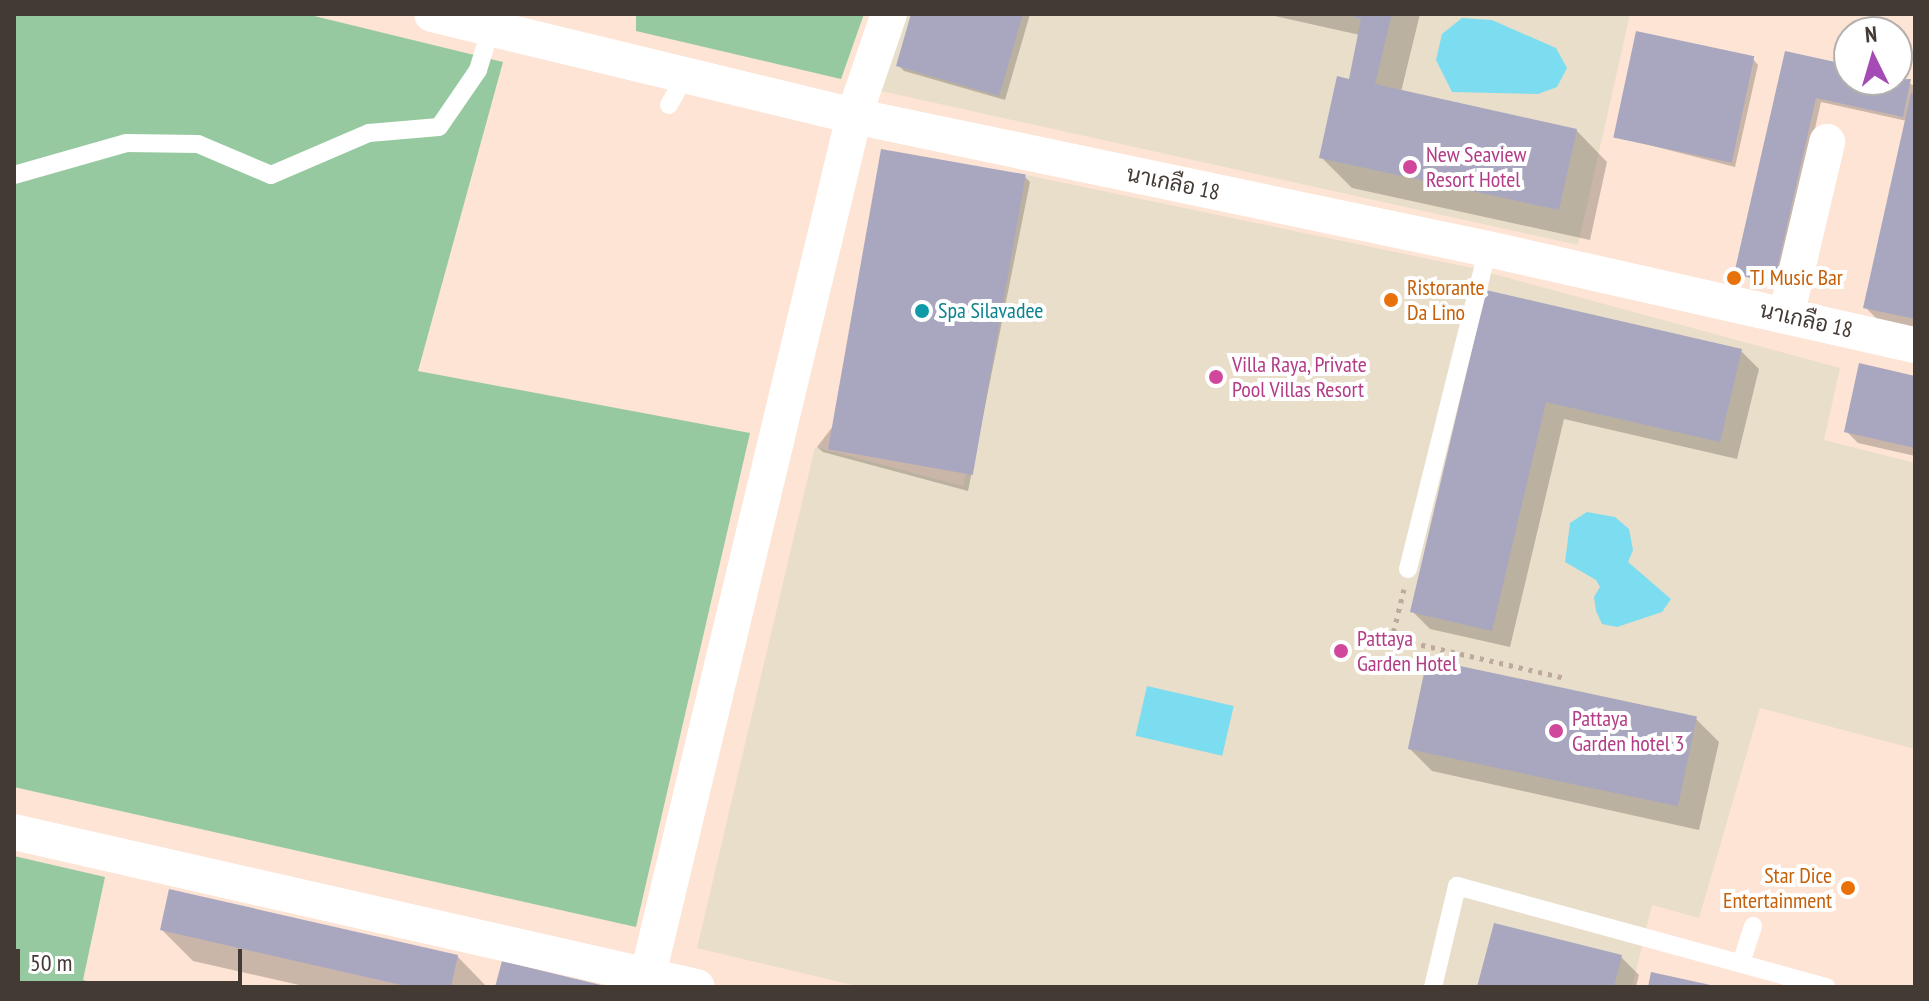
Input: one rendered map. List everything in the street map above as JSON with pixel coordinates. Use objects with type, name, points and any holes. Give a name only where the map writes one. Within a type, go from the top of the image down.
[{"type":"street","name":"นาเกลือ 18","points":[[432,14],[677,91],[854,116],[1488,249],[1915,345]]},
{"type":"street","points":[[646,981],[854,116],[889,14]]},
{"type":"street","points":[[1786,316],[1827,142]]},
{"type":"street","points":[[14,832],[646,981],[697,987]]},
{"type":"lane","points":[[14,175],[126,143],[198,144],[271,175],[369,133],[439,127],[478,70],[490,31]]},
{"type":"lane","points":[[1408,569],[1488,249]]},
{"type":"lane","points":[[1433,987],[1457,886],[1826,987]]},
{"type":"lane","points":[[1741,963],[1753,926]]},
{"type":"path","points":[[1408,569],[1392,638],[1565,678]]},
{"type":"shaded area","name":"New Seaview Resort Hotel","points":[[900,14],[1630,14],[1578,245],[872,89]]},
{"type":"shaded area","name":"Pattaya Garden Hotel","points":[[1026,175],[1472,268],[1840,368],[1824,440],[1915,463],[1915,749],[1760,708],[1699,918],[1652,905],[1632,987],[861,987],[697,948],[815,447],[963,486]]},
{"type":"green space","points":[[14,14],[306,14],[503,62],[418,371],[750,433],[636,927],[14,787]]},
{"type":"green space","points":[[636,14],[864,14],[841,79],[636,31]]},
{"type":"green space","points":[[14,856],[105,877],[83,980],[111,987],[14,987]]},
{"type":"water","points":[[1462,18],[1492,20],[1556,48],[1567,68],[1557,87],[1538,94],[1452,92],[1436,60],[1442,34]]},
{"type":"water","points":[[1587,512],[1615,517],[1629,529],[1633,550],[1628,562],[1671,599],[1662,612],[1617,627],[1602,624],[1594,597],[1600,587],[1596,580],[1565,562],[1570,523]]},
{"type":"water","points":[[1147,686],[1234,706],[1222,756],[1136,736]]},
{"type":"building","points":[[911,14],[1023,14],[999,96],[896,66]]},
{"type":"building","points":[[1346,14],[1392,14],[1375,84],[1577,129],[1559,210],[1319,158],[1337,76],[1349,79],[1361,19]]},
{"type":"building","points":[[1636,31],[1754,56],[1732,163],[1613,138]]},
{"type":"building","points":[[1785,51],[1833,62],[1833,96],[1907,96],[1903,117],[1816,98],[1774,283],[1734,274]]},
{"type":"building","points":[[1913,94],[1915,319],[1863,308],[1910,96]]},
{"type":"building","name":"Spa Silavadee","points":[[881,149],[1026,175],[973,475],[828,449]]},
{"type":"building","points":[[1486,290],[1742,349],[1720,442],[1546,402],[1492,631],[1410,612]]},
{"type":"building","points":[[1859,363],[1915,376],[1915,448],[1844,432]]},
{"type":"building","points":[[1427,659],[1697,716],[1678,806],[1408,749]]},
{"type":"building","points":[[169,889],[458,955],[451,987],[410,987],[160,930]]},
{"type":"building","points":[[1494,923],[1622,955],[1614,987],[1477,987]]},
{"type":"building","points":[[502,961],[605,986],[605,987],[495,987]]},
{"type":"building","points":[[1651,972],[1715,986],[1715,987],[1648,987]]},
{"type":"place","name":"New Seaview Resort Hotel","points":[[1410,167]]},
{"type":"place","name":"TJ Music Bar","points":[[1734,278]]},
{"type":"place","name":"Ristorante Da Lino","points":[[1391,300]]},
{"type":"place","name":"Spa Silavadee","points":[[922,311]]},
{"type":"place","name":"Villa Raya, Private Pool Villas Resort","points":[[1216,377]]},
{"type":"place","name":"Pattaya Garden Hotel","points":[[1341,651]]},
{"type":"place","name":"Pattaya Garden hotel 3","points":[[1556,731]]},
{"type":"place","name":"Star Dice Entertainment","points":[[1848,888]]}]
